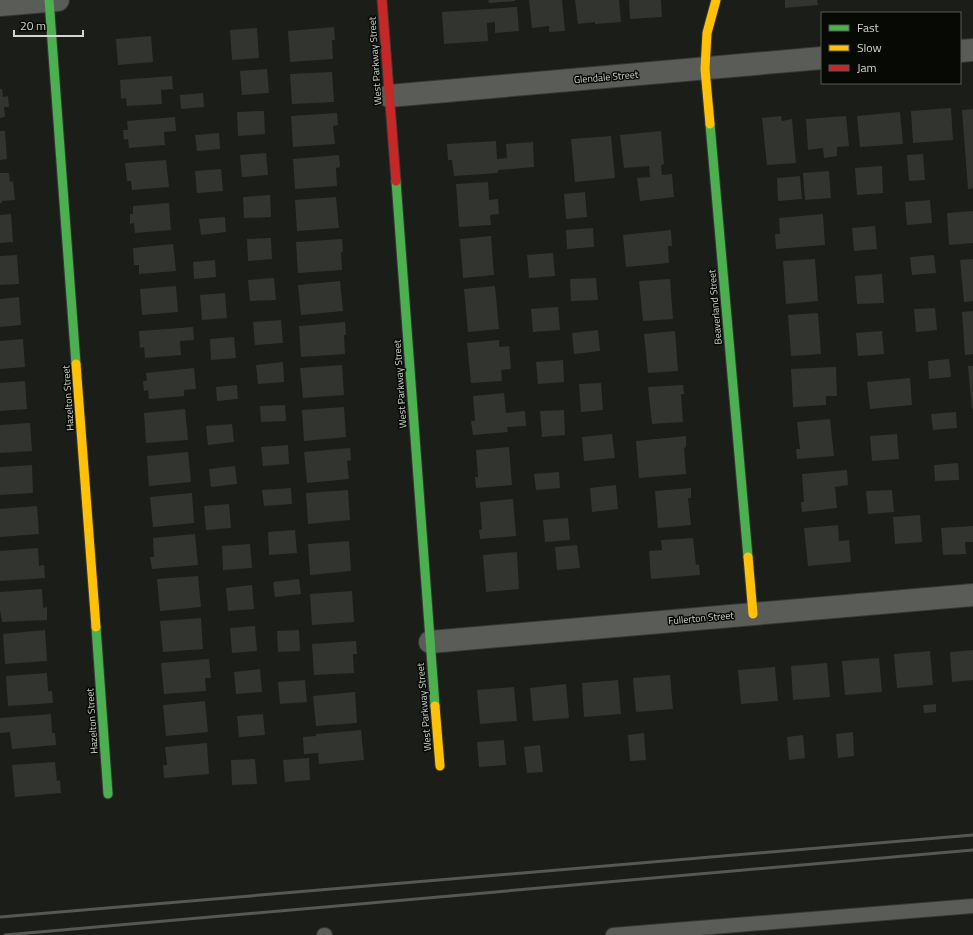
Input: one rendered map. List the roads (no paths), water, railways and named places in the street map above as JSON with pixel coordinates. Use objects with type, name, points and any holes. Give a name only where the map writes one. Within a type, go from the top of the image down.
[{"type":"street","points":[[0,5],[52,0]]},
{"type":"street","name":"Hazelton Street","points":[[52,0],[108,794]]},
{"type":"street","name":"West Parkway Street","points":[[382,0],[440,766]]},
{"type":"street","name":"Beaverland Street","points":[[716,0],[707,33],[705,69],[753,614]]},
{"type":"street","points":[[961,50],[973,50]]},
{"type":"street","name":"Glendale Street","points":[[389,96],[821,58]]},
{"type":"street","name":"Fullerton Street","points":[[430,642],[973,595]]},
{"type":"lane","points":[[613,935],[973,906]]},
{"type":"railway","points":[[0,917],[973,835]]},
{"type":"railway","points":[[5,935],[973,850]]}]
